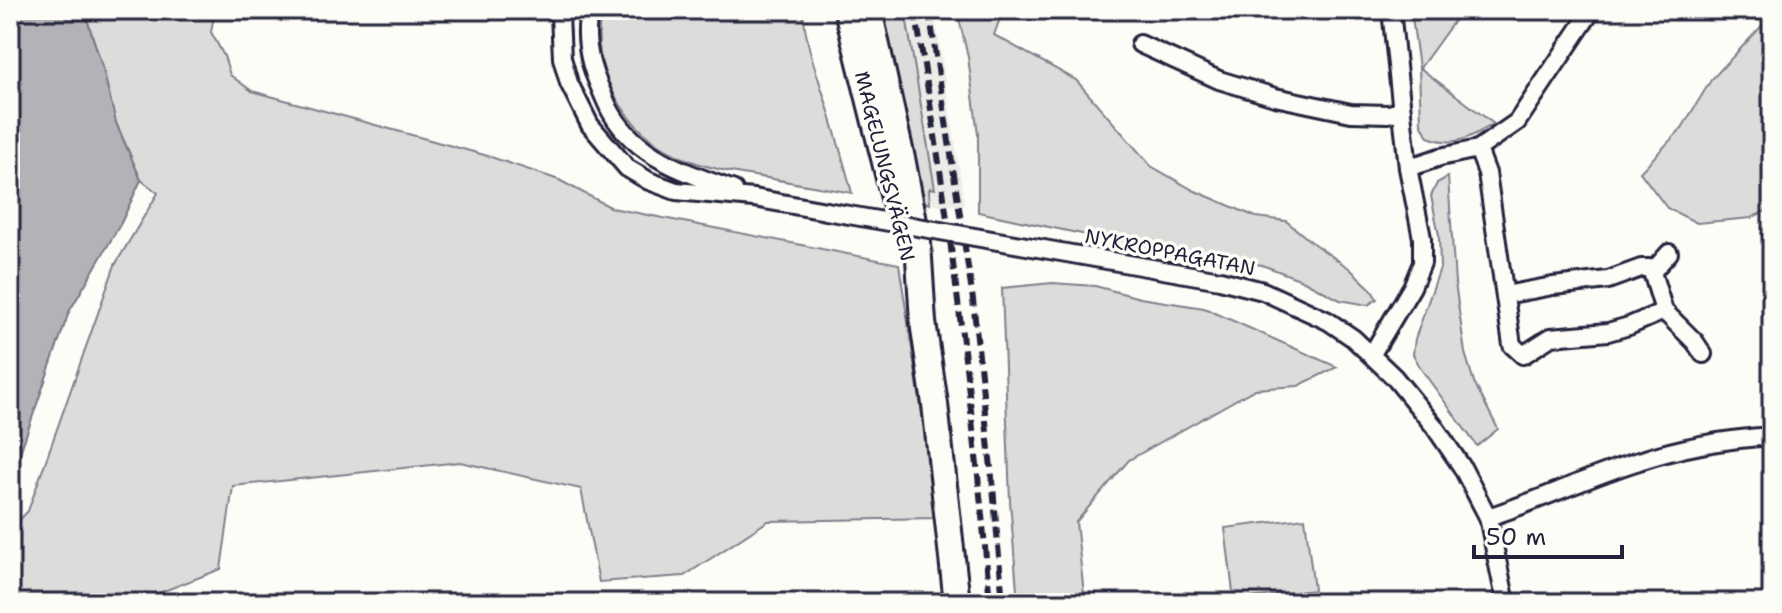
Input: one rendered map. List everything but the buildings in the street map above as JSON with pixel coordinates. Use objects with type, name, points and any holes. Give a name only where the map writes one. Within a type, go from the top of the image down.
[{"type":"main road","name":"MAGELUNGSVÄGEN","points":[[847,10],[923,322]]},
{"type":"main road","name":"MAGELUNGSVÄGEN","points":[[869,10],[918,243],[923,322],[957,603]]},
{"type":"street","name":"NYKROPPAGATAN","points":[[561,10],[562,58],[569,83],[590,125],[627,168],[649,181],[676,191],[754,198],[1220,280],[1263,291],[1328,321],[1372,354],[1394,377],[1462,467],[1488,517],[1506,603]]},
{"type":"street","name":"NYKROPPAGATAN","points":[[590,10],[587,18],[588,52],[594,75],[611,113],[627,135],[680,170],[754,198]]},
{"type":"street","points":[[1372,354],[1412,287],[1422,263],[1422,238],[1408,168],[1391,10]]},
{"type":"street","points":[[1408,168],[1478,149],[1517,122],[1592,10]]},
{"type":"street","points":[[1140,44],[1219,80],[1275,97],[1351,113],[1388,114],[1402,111]]},
{"type":"street","points":[[1478,149],[1487,173],[1512,345],[1523,355],[1551,337],[1608,332],[1664,311]]},
{"type":"street","points":[[1652,272],[1669,253]]},
{"type":"street","points":[[1505,295],[1608,280],[1649,268],[1664,311],[1703,354]]},
{"type":"street","points":[[1488,517],[1640,460],[1722,441],[1772,436]]},
{"type":"shaded area","points":[[10,10],[84,10],[116,123],[141,180],[121,223],[69,312],[10,477]]},
{"type":"shaded area","points":[[84,10],[215,10],[211,32],[230,75],[252,91],[488,156],[559,180],[612,208],[899,264],[938,518],[768,521],[684,576],[599,582],[581,489],[460,462],[233,486],[221,569],[148,597],[144,603],[10,603],[10,530],[28,511],[115,265],[158,193],[141,180],[116,123]]},
{"type":"shaded area","points":[[603,10],[803,10],[806,34],[852,193],[721,170],[697,163],[656,143],[622,107],[608,82],[599,46]]},
{"type":"shaded area","points":[[882,10],[905,10],[935,189],[929,190],[930,204],[922,201]]},
{"type":"shaded area","points":[[905,10],[934,10],[965,206],[930,204],[929,190],[934,188]]},
{"type":"shaded area","points":[[957,10],[1003,10],[994,35],[1076,80],[1151,166],[1193,190],[1256,217],[1286,221],[1349,268],[1377,299],[1368,305],[1340,300],[1302,280],[1262,265],[1082,234],[978,212],[978,134],[968,57]]},
{"type":"shaded area","points":[[1411,10],[1462,10],[1420,68],[1494,124],[1455,141],[1428,137],[1421,123],[1419,68]]},
{"type":"shaded area","points":[[1772,15],[1772,208],[1751,218],[1697,223],[1667,208],[1640,172],[1682,128],[1711,80]]},
{"type":"shaded area","points":[[1448,177],[1455,283],[1465,353],[1474,382],[1498,429],[1477,446],[1413,354],[1415,339],[1440,268],[1439,235],[1431,196],[1437,183]]},
{"type":"shaded area","points":[[1052,283],[1095,286],[1140,298],[1204,308],[1337,367],[1298,386],[1255,389],[1129,460],[1076,522],[1085,603],[1018,603],[1010,501],[1002,288]]},
{"type":"shaded area","points":[[1305,518],[1314,590],[1234,600],[1225,528]]},
{"type":"railway","points":[[915,10],[958,306],[990,603]]},
{"type":"railway","points":[[929,10],[973,300],[1003,603]]}]
